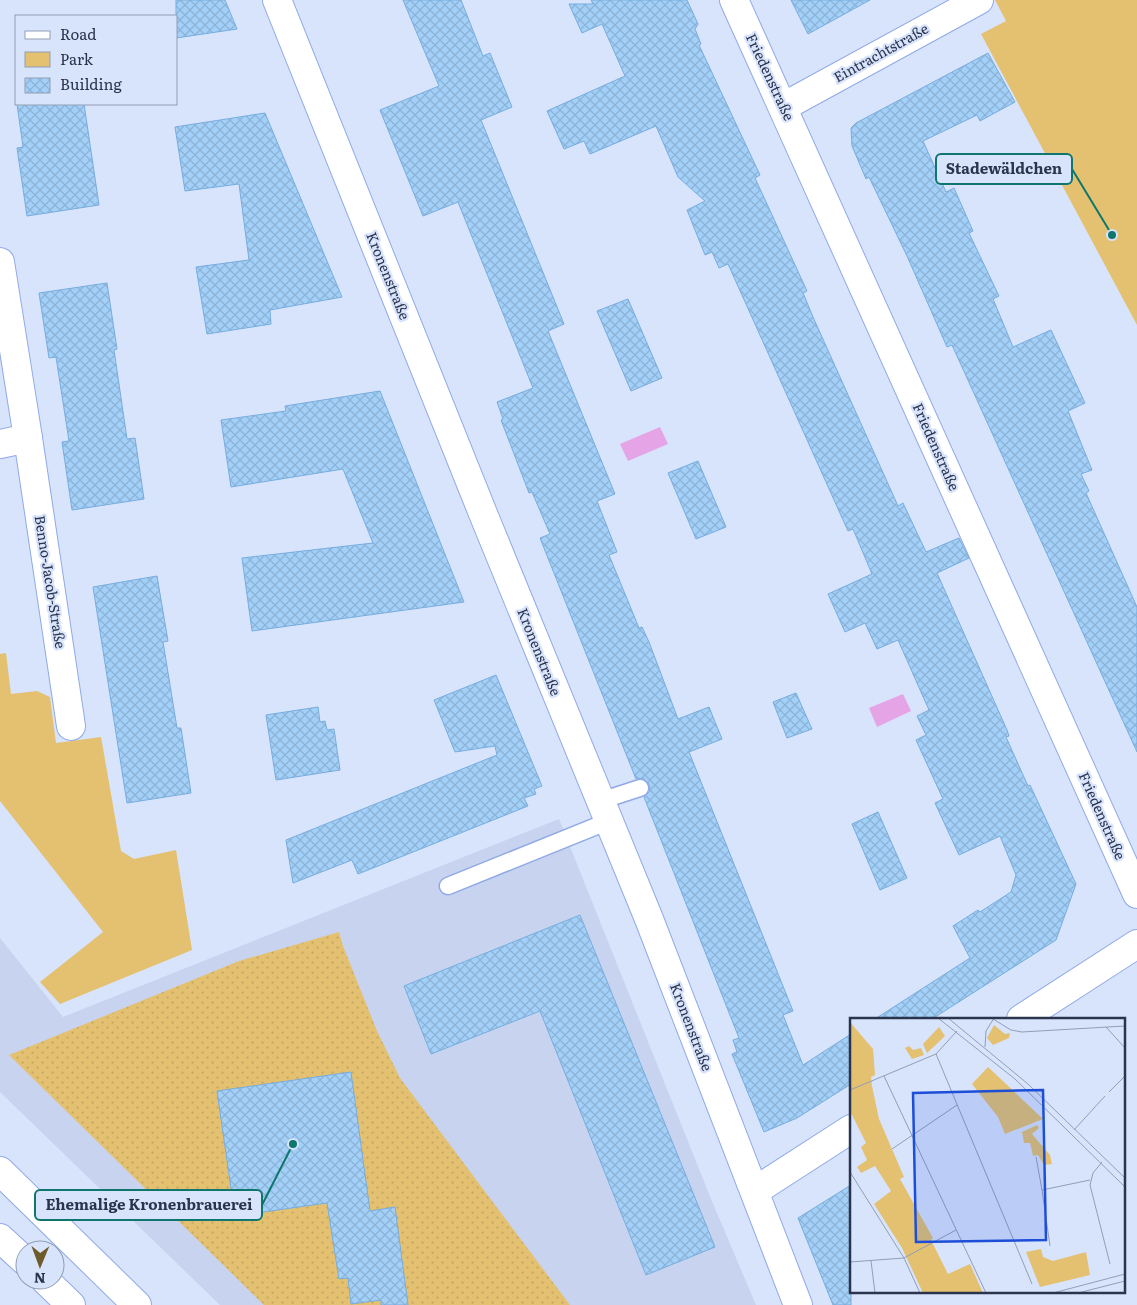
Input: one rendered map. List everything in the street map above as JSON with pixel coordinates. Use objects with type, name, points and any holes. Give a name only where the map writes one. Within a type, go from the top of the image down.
[{"type":"street","name":"Kronenstraße","points":[[277,0],[604,811],[755,1191],[798,1305]]},
{"type":"street","name":"Friedenstraße","points":[[734,0],[1137,894]]},
{"type":"street","name":"Eintrachtstraße","points":[[783,107],[978,0]]},
{"type":"street","name":"Benno-Jacob-Straße","points":[[0,262],[71,726]]},
{"type":"street","points":[[0,444],[28,438]]},
{"type":"street","points":[[1023,1018],[1137,944]]},
{"type":"street","points":[[755,1191],[850,1130]]},
{"type":"street","points":[[0,1172],[137,1305]]},
{"type":"street","points":[[0,1238],[15,1252]]},
{"type":"street","points":[[55,1290],[71,1305]]},
{"type":"lane","points":[[448,886],[604,811],[640,788]]},
{"type":"shaded area","points":[[660,427],[668,444],[628,461],[620,444]]},
{"type":"shaded area","points":[[903,694],[911,711],[877,727],[869,708]]},
{"type":"shaded area","points":[[559,819],[711,1199],[756,1305],[220,1305],[0,1092],[0,938],[63,1017]]},
{"type":"green space","points":[[995,0],[1137,0],[1137,325],[981,34],[1006,21]]},
{"type":"green space","points":[[6,653],[11,694],[37,691],[50,697],[56,743],[101,737],[121,851],[134,859],[176,850],[192,950],[60,1004],[40,982],[103,932],[0,801],[0,654]]},
{"type":"green space","points":[[339,932],[377,1031],[400,1078],[570,1305],[264,1305],[9,1055],[239,961]]},
{"type":"building","points":[[176,0],[225,0],[237,29],[178,38],[178,15],[176,15]]},
{"type":"building","points":[[403,0],[461,0],[483,56],[490,53],[512,107],[481,120],[564,324],[548,331],[615,494],[597,501],[617,552],[609,555],[639,628],[642,627],[649,642],[678,719],[709,707],[722,739],[689,752],[793,1011],[783,1015],[803,1065],[850,1035],[850,1085],[797,1118],[764,1132],[732,1054],[737,1052],[733,1040],[739,1038],[644,797],[650,791],[649,784],[643,778],[636,779],[540,538],[550,534],[532,492],[529,493],[501,420],[503,419],[497,402],[533,388],[458,202],[423,216],[380,110],[439,86]]},
{"type":"building","points":[[591,0],[687,0],[698,24],[695,29],[701,44],[699,45],[760,175],[755,178],[807,291],[803,293],[813,317],[898,506],[903,503],[926,552],[959,538],[969,558],[937,573],[1007,730],[1009,736],[1006,737],[1076,884],[1056,940],[934,1018],[877,1018],[970,958],[953,926],[978,910],[980,912],[1011,892],[1016,875],[1000,836],[959,855],[935,803],[943,799],[916,740],[926,735],[917,716],[929,710],[898,640],[877,649],[865,623],[845,632],[828,594],[872,574],[853,529],[848,531],[728,264],[719,268],[712,252],[705,255],[687,210],[705,201],[678,177],[656,126],[590,154],[584,141],[564,149],[547,111],[625,76],[602,24],[582,33],[569,4],[593,4]]},
{"type":"building","points":[[791,0],[870,0],[808,34]]},
{"type":"building","points":[[988,53],[1015,102],[980,121],[977,115],[923,141],[946,192],[954,188],[973,231],[969,233],[999,296],[993,299],[1013,347],[1051,330],[1085,403],[1068,411],[1092,470],[1081,474],[1089,491],[1086,493],[1137,607],[1137,752],[952,345],[947,347],[907,256],[869,177],[866,179],[852,146],[851,128],[856,123]]},
{"type":"building","points":[[17,105],[84,105],[99,205],[27,216],[17,148],[23,147]]},
{"type":"building","points":[[265,113],[342,297],[270,310],[271,324],[207,334],[196,267],[249,260],[239,184],[185,191],[175,127]]},
{"type":"building","points":[[107,283],[117,349],[114,350],[127,439],[135,438],[144,499],[72,510],[62,442],[69,441],[56,357],[49,358],[39,293]]},
{"type":"building","points":[[628,299],[662,378],[631,391],[597,311]]},
{"type":"building","points":[[380,391],[464,602],[252,631],[242,558],[373,543],[343,469],[231,487],[221,420],[286,411],[285,406]]},
{"type":"building","points":[[698,461],[726,527],[696,539],[668,473]]},
{"type":"building","points":[[157,576],[168,641],[163,642],[177,728],[181,728],[191,793],[127,803],[93,587]]},
{"type":"building","points":[[496,675],[542,786],[534,789],[536,794],[524,798],[528,806],[358,874],[352,860],[293,883],[286,840],[497,755],[495,746],[455,752],[434,700]]},
{"type":"building","points":[[796,693],[812,729],[787,738],[773,702]]},
{"type":"building","points":[[318,707],[320,722],[325,721],[327,730],[334,729],[340,770],[276,780],[266,715]]},
{"type":"building","points":[[878,812],[907,878],[880,890],[852,824]]},
{"type":"building","points":[[580,915],[715,1247],[646,1275],[540,1011],[431,1054],[404,986]]},
{"type":"building","points":[[351,1072],[370,1211],[395,1207],[408,1305],[381,1305],[381,1300],[351,1304],[348,1278],[339,1279],[327,1203],[235,1216],[217,1091]]},
{"type":"building","points":[[850,1186],[851,1305],[833,1305],[798,1218]]},
{"type":"place","name":"Stadewäldchen","points":[[1112,235]]},
{"type":"place","name":"Ehemalige Kronenbrauerei","points":[[293,1144]]}]
